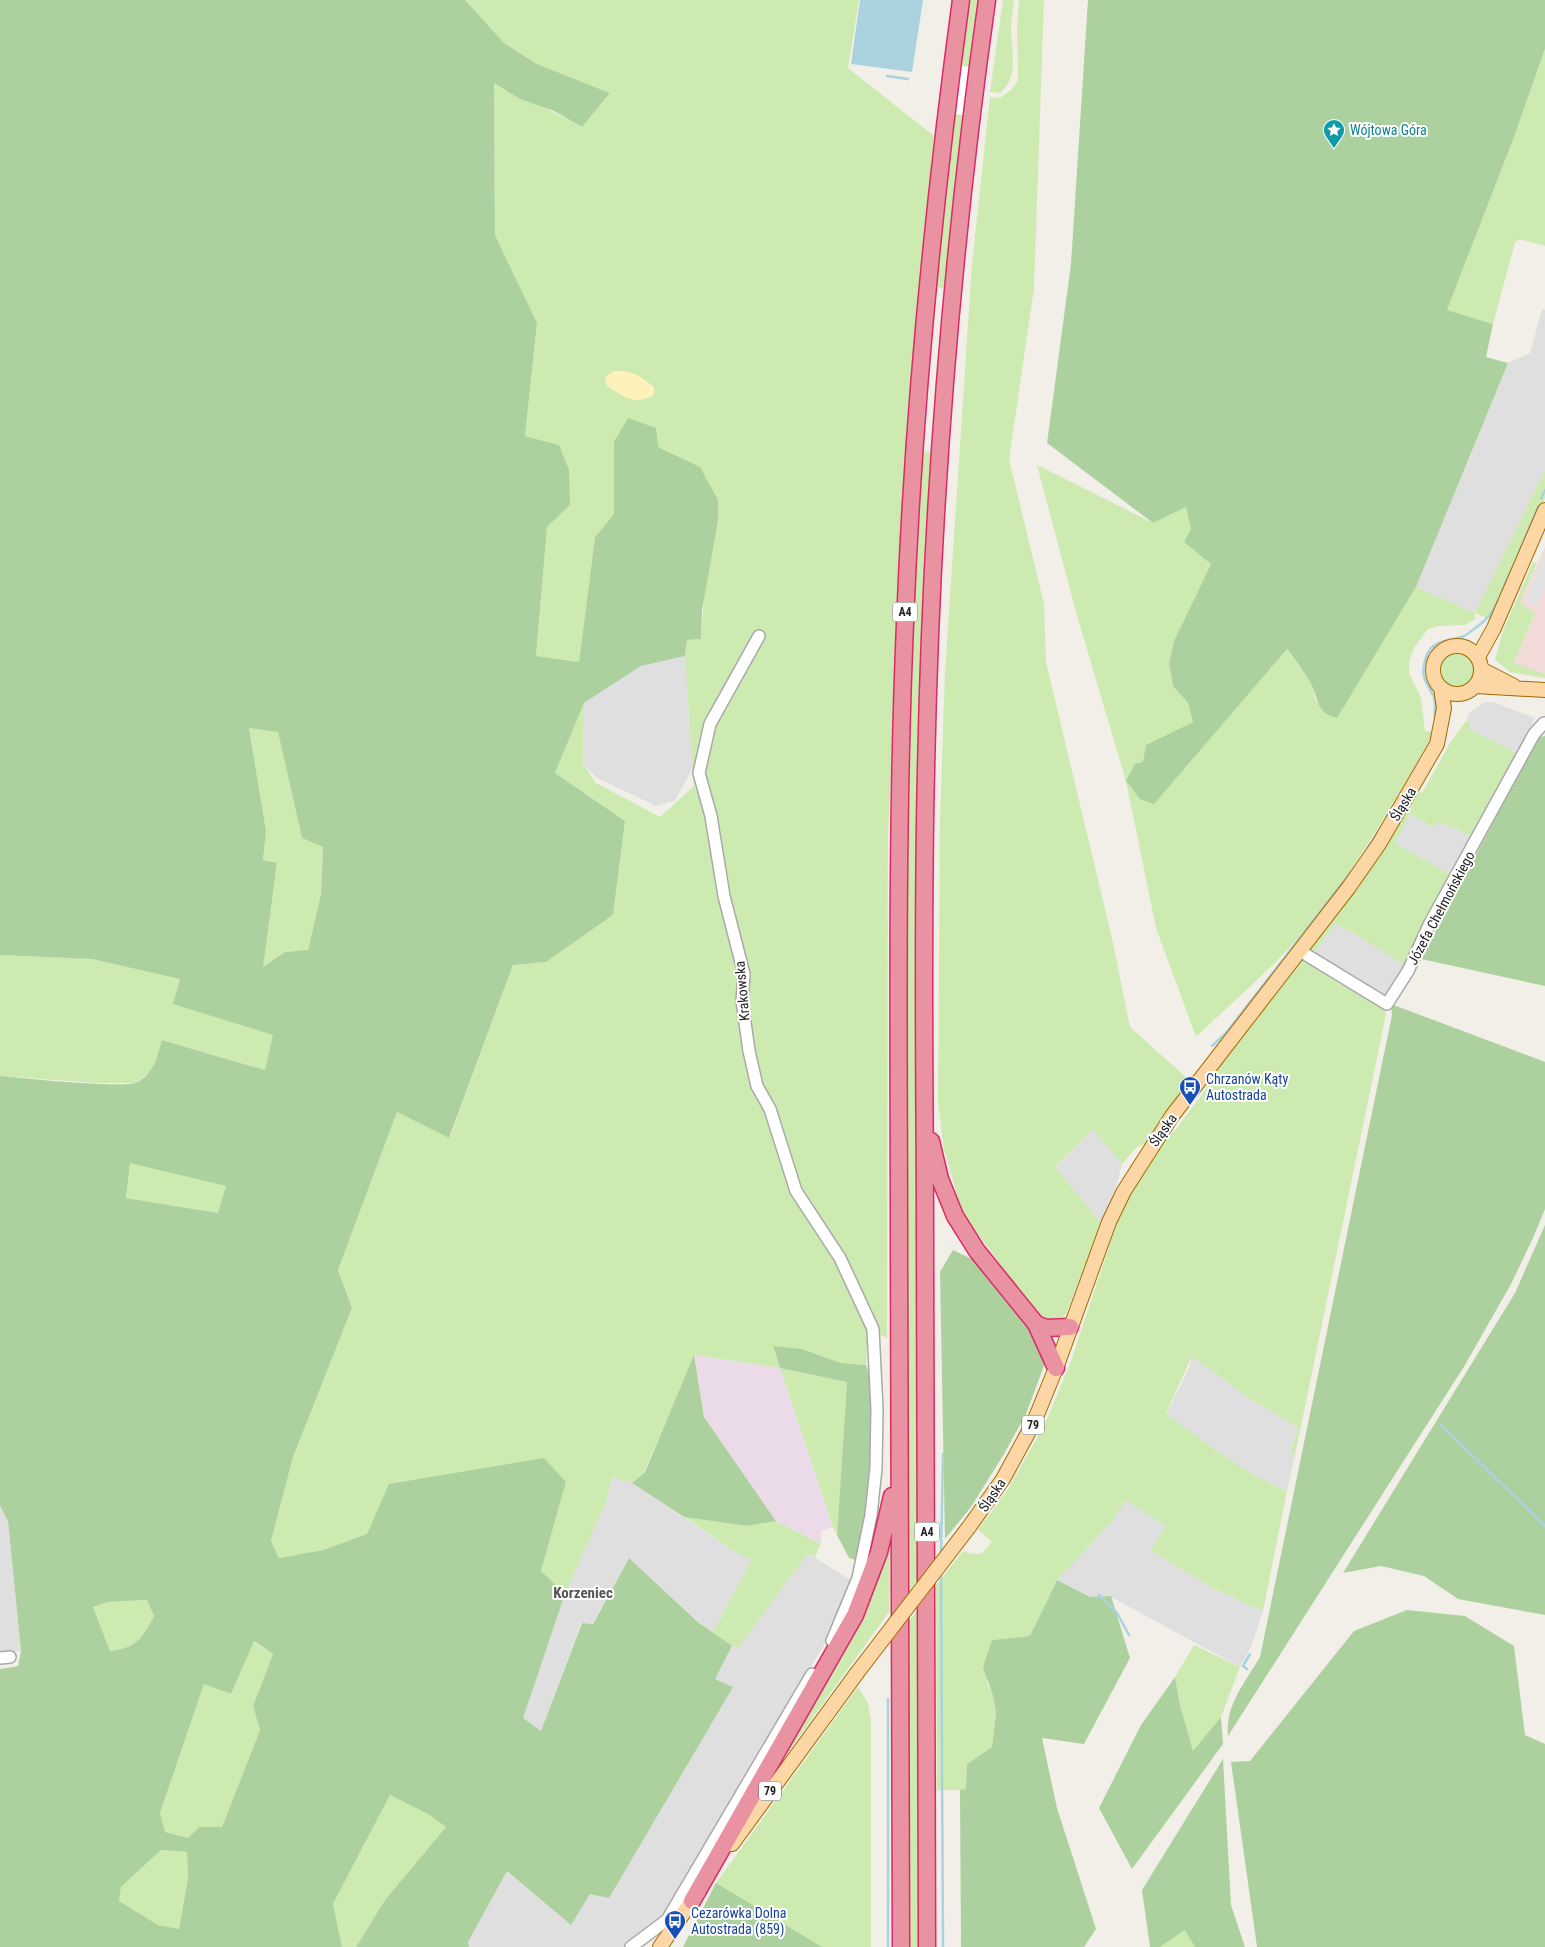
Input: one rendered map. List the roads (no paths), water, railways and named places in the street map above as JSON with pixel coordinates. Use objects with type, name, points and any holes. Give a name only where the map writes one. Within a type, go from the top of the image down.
[{"type":"highway","name":"A4","points":[[901,1947],[899,888],[904,662],[920,377],[930,260],[946,113],[961,0]]},
{"type":"highway","name":"A4","points":[[927,1947],[924,891],[931,622],[951,320],[972,116],[987,0]]},
{"type":"highway","points":[[925,1116],[940,1179],[955,1216],[976,1251],[1036,1324],[1056,1368]]},
{"type":"highway","points":[[1036,1324],[1046,1328],[1070,1327]]},
{"type":"highway","points":[[692,1901],[725,1838],[854,1616],[872,1575],[882,1540],[900,1444]]},
{"type":"main road","name":"79","points":[[1475,686],[1479,681],[1480,663],[1498,615],[1545,510]]},
{"type":"main road","name":"79","points":[[1441,688],[1434,676],[1435,662],[1443,651],[1456,646],[1463,647],[1471,644],[1498,615]]},
{"type":"main road","points":[[1463,647],[1480,663],[1517,687]]},
{"type":"main road","points":[[1441,688],[1459,694],[1475,686],[1545,690]]},
{"type":"main road","name":"Śląska","points":[[1437,744],[1444,708],[1441,688]]},
{"type":"main road","name":"Śląska","points":[[692,1901],[857,1673],[969,1528],[1003,1478],[1024,1441],[1056,1368],[1109,1222],[1141,1162],[1172,1116],[1300,951],[1379,844],[1448,726],[1459,694]]},
{"type":"main road","name":"79","points":[[660,1947],[692,1901]]},
{"type":"street","name":"Krakowska","points":[[631,1947],[667,1920],[831,1642],[849,1603],[866,1544],[876,1468],[877,1410],[874,1336],[866,1310],[840,1258],[796,1191],[770,1110],[758,1086],[749,1051],[742,1001],[744,974],[724,896],[711,816],[699,773],[710,724],[759,636]]},
{"type":"street","name":"Józefa Chełmońskiego","points":[[1300,951],[1387,1004],[1408,971],[1430,923],[1534,734],[1544,723]]},
{"type":"water","points":[[860,0],[923,0],[912,72],[851,64]]},
{"type":"waterway","points":[[887,76],[908,79]]},
{"type":"waterway","points":[[1541,499],[1545,490]]},
{"type":"waterway","points":[[1516,559],[1538,507]]},
{"type":"waterway","points":[[1435,720],[1434,697],[1426,682],[1423,670],[1426,656],[1434,645],[1464,636],[1490,615],[1512,568]]},
{"type":"waterway","points":[[1366,851],[1383,824]]},
{"type":"waterway","points":[[1212,1046],[1226,1033],[1351,872]]},
{"type":"waterway","points":[[1441,1425],[1545,1526]]},
{"type":"waterway","points":[[941,1555],[943,1454]]},
{"type":"waterway","points":[[941,1573],[943,1947]]},
{"type":"waterway","points":[[1099,1595],[1117,1613],[1129,1635]]},
{"type":"waterway","points":[[1247,1669],[1243,1666],[1250,1654]]},
{"type":"waterway","points":[[888,1699],[888,1947]]},
{"type":"place","name":"Wójtowa Góra","points":[[1334,149]]},
{"type":"place","name":"Chrzanów Kąty Autostrada","points":[[1190,1106]]},
{"type":"place","name":"Cezarówka Dolna Autostrada (859)","points":[[675,1940]]},
{"type":"district","name":"Korzeniec","points":[[583,1593]]}]
